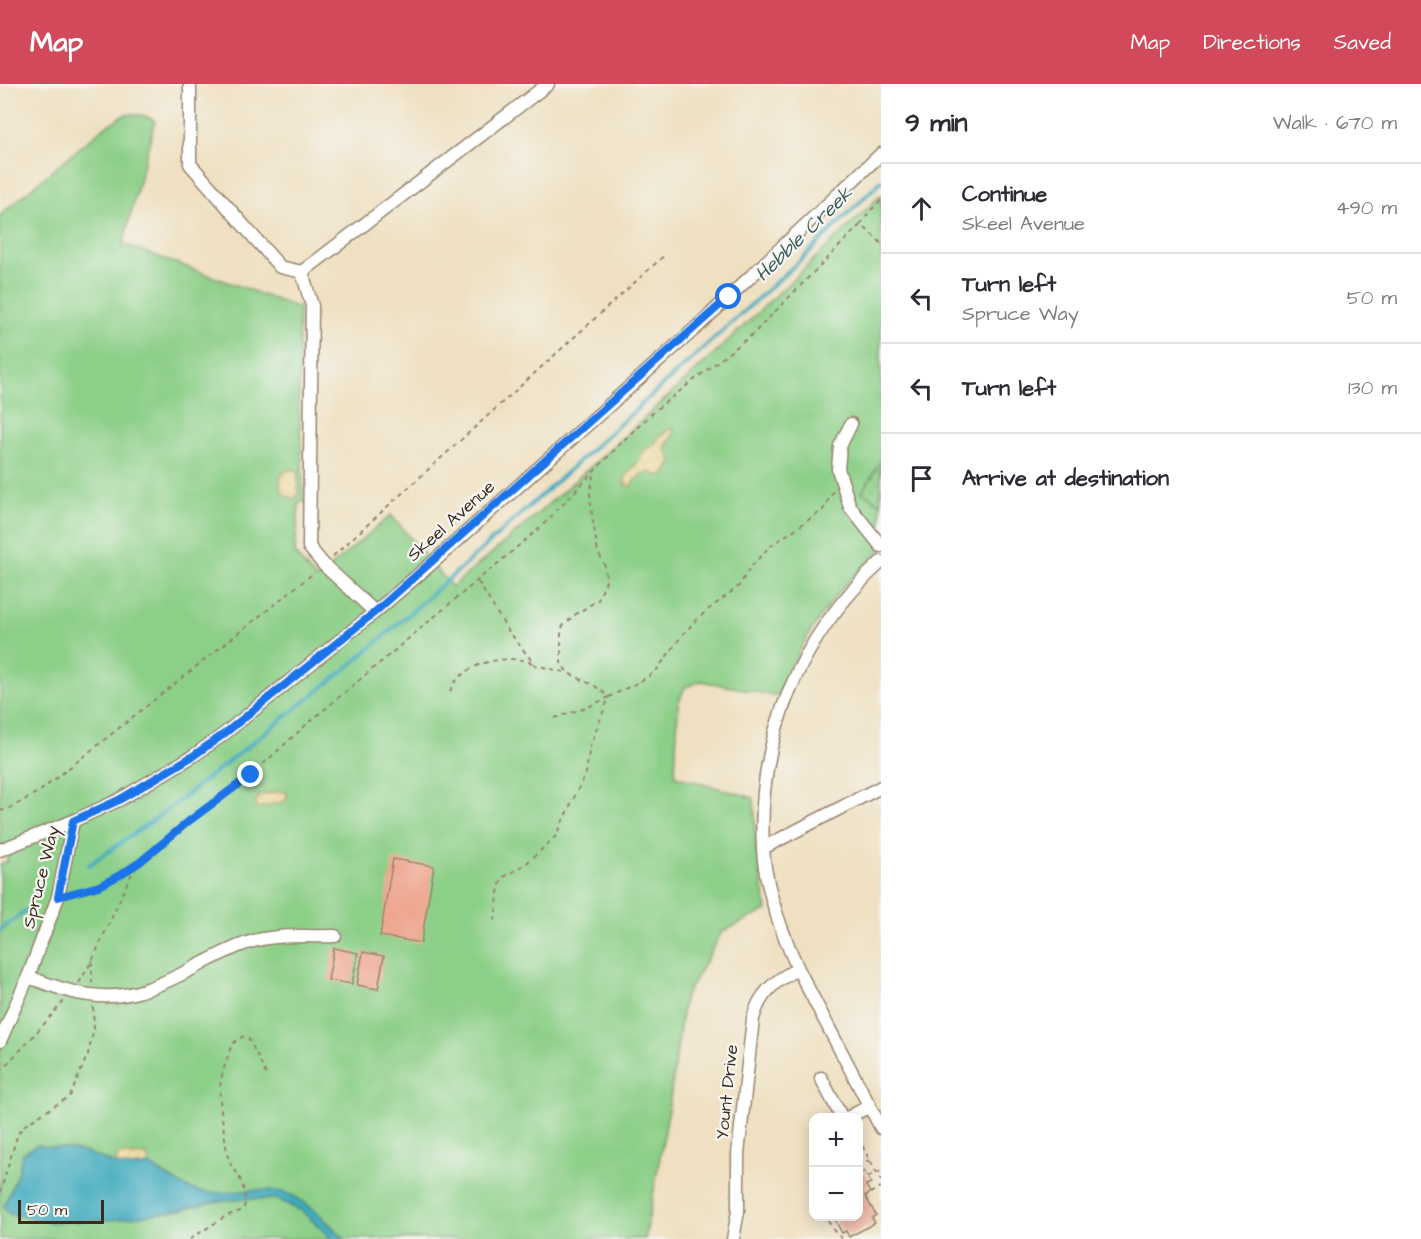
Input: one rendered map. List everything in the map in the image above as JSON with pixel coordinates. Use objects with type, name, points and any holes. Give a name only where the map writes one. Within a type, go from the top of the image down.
[{"type":"street","points":[[190,84],[190,164],[280,267],[302,272]]},
{"type":"street","points":[[302,272],[548,84]]},
{"type":"street","name":"Skeel Avenue","points":[[0,850],[119,800],[193,756],[224,734],[375,612],[698,326],[881,154]]},
{"type":"street","points":[[302,272],[312,306],[309,547],[324,565],[375,612]]},
{"type":"street","points":[[851,424],[840,446],[838,469],[850,507],[881,546]]},
{"type":"street","points":[[881,562],[850,592],[820,630],[785,698],[766,771],[763,848],[776,913],[798,969],[881,1128]]},
{"type":"street","points":[[763,848],[881,787]]},
{"type":"street","name":"Spruce Way","points":[[0,1041],[28,977],[58,897],[73,821]]},
{"type":"street","points":[[28,977],[72,992],[93,996],[129,995],[160,985],[246,943],[282,936],[335,936]]},
{"type":"street","name":"Yount Drive","points":[[733,1239],[738,1211],[738,1154],[755,1012],[766,991],[782,977],[798,969]]},
{"type":"street","points":[[821,1078],[839,1113]]},
{"type":"street","points":[[857,1113],[870,1106]]},
{"type":"path","points":[[58,897],[99,886],[140,862],[189,821],[251,775],[306,725],[542,526],[658,408],[753,334],[881,201]]},
{"type":"path","points":[[861,224],[881,243]]},
{"type":"path","points":[[0,811],[40,791],[324,565],[666,254]]},
{"type":"path","points":[[568,673],[561,663],[561,631],[567,621],[598,600],[606,581],[605,566],[598,552],[592,516],[590,494],[594,472]]},
{"type":"path","points":[[555,718],[609,697],[656,671],[683,634],[705,612],[738,587],[750,568],[769,547],[823,510],[833,493],[833,481]]},
{"type":"path","points":[[478,581],[507,629],[534,664]]},
{"type":"path","points":[[450,691],[457,679],[464,673],[493,661],[515,658],[549,670],[568,673],[595,686],[609,697]]},
{"type":"path","points":[[495,921],[499,886],[504,877],[527,863],[555,837],[586,773],[590,746],[609,697]]},
{"type":"path","points":[[0,1071],[72,992],[92,961],[130,877],[140,862]]},
{"type":"path","points":[[0,1192],[18,1132],[70,1096],[88,1054],[94,1029],[92,961]]},
{"type":"path","points":[[190,1239],[226,1216],[243,1210],[245,1199],[238,1174],[229,1162],[219,1099],[219,1082],[222,1072],[237,1039],[245,1036],[249,1039],[267,1076]]},
{"type":"path","points":[[863,1147],[881,1181]]},
{"type":"path","points":[[863,1164],[870,1160]]},
{"type":"path","points":[[868,1177],[881,1171]]},
{"type":"path","points":[[870,1193],[881,1187]]},
{"type":"path","points":[[828,1221],[843,1239]]},
{"type":"green space","points":[[133,114],[155,121],[123,244],[299,308],[299,404],[304,502],[299,502],[295,554],[316,579],[391,515],[452,587],[508,540],[670,394],[881,195],[881,551],[848,582],[820,617],[777,696],[701,681],[685,687],[678,704],[675,776],[754,798],[756,848],[767,910],[722,932],[684,999],[668,1113],[645,1239],[0,1239],[0,864],[8,861],[0,844],[0,215],[103,128],[122,116]]},
{"type":"green space","points":[[881,461],[881,504],[862,492]]},
{"type":"sand","points":[[671,428],[674,431],[665,448],[672,461],[665,475],[658,476],[646,472],[630,486],[625,485],[626,477],[644,450],[654,445],[658,438]]},
{"type":"sand","points":[[289,469],[296,470],[298,474],[299,493],[294,499],[284,495],[280,487],[281,475]]},
{"type":"sand","points":[[280,791],[287,793],[286,800],[257,808],[256,801],[259,796]]},
{"type":"sand","points":[[122,1154],[147,1155],[149,1165],[127,1168],[117,1166],[116,1159]]},
{"type":"water","points":[[36,1145],[84,1152],[121,1166],[149,1165],[178,1183],[202,1192],[274,1190],[283,1192],[308,1205],[345,1239],[332,1239],[302,1211],[276,1199],[213,1202],[181,1210],[113,1220],[50,1222],[9,1214],[4,1206],[19,1170],[22,1154]]},
{"type":"building","points":[[393,859],[434,866],[421,943],[380,936]]},
{"type":"building","points":[[334,948],[358,953],[352,984],[328,980]]},
{"type":"building","points":[[363,952],[384,956],[378,989],[357,985]]},
{"type":"building","points":[[864,1171],[871,1183],[866,1185],[870,1193],[865,1196],[876,1215],[872,1218],[875,1223],[849,1237],[846,1231],[842,1233],[836,1221],[863,1221]]},
{"type":"waterway","name":"Hebble Creek","points":[[89,865],[162,814],[351,665],[468,562],[807,254],[881,181]]},
{"type":"waterway","name":"Hebble Creek","points":[[0,930],[32,906]]},
{"type":"route","points":[[251,775],[189,821],[140,862],[120,875],[99,886],[58,897],[73,821],[119,800],[193,756],[224,734],[431,564],[729,297]]}]
